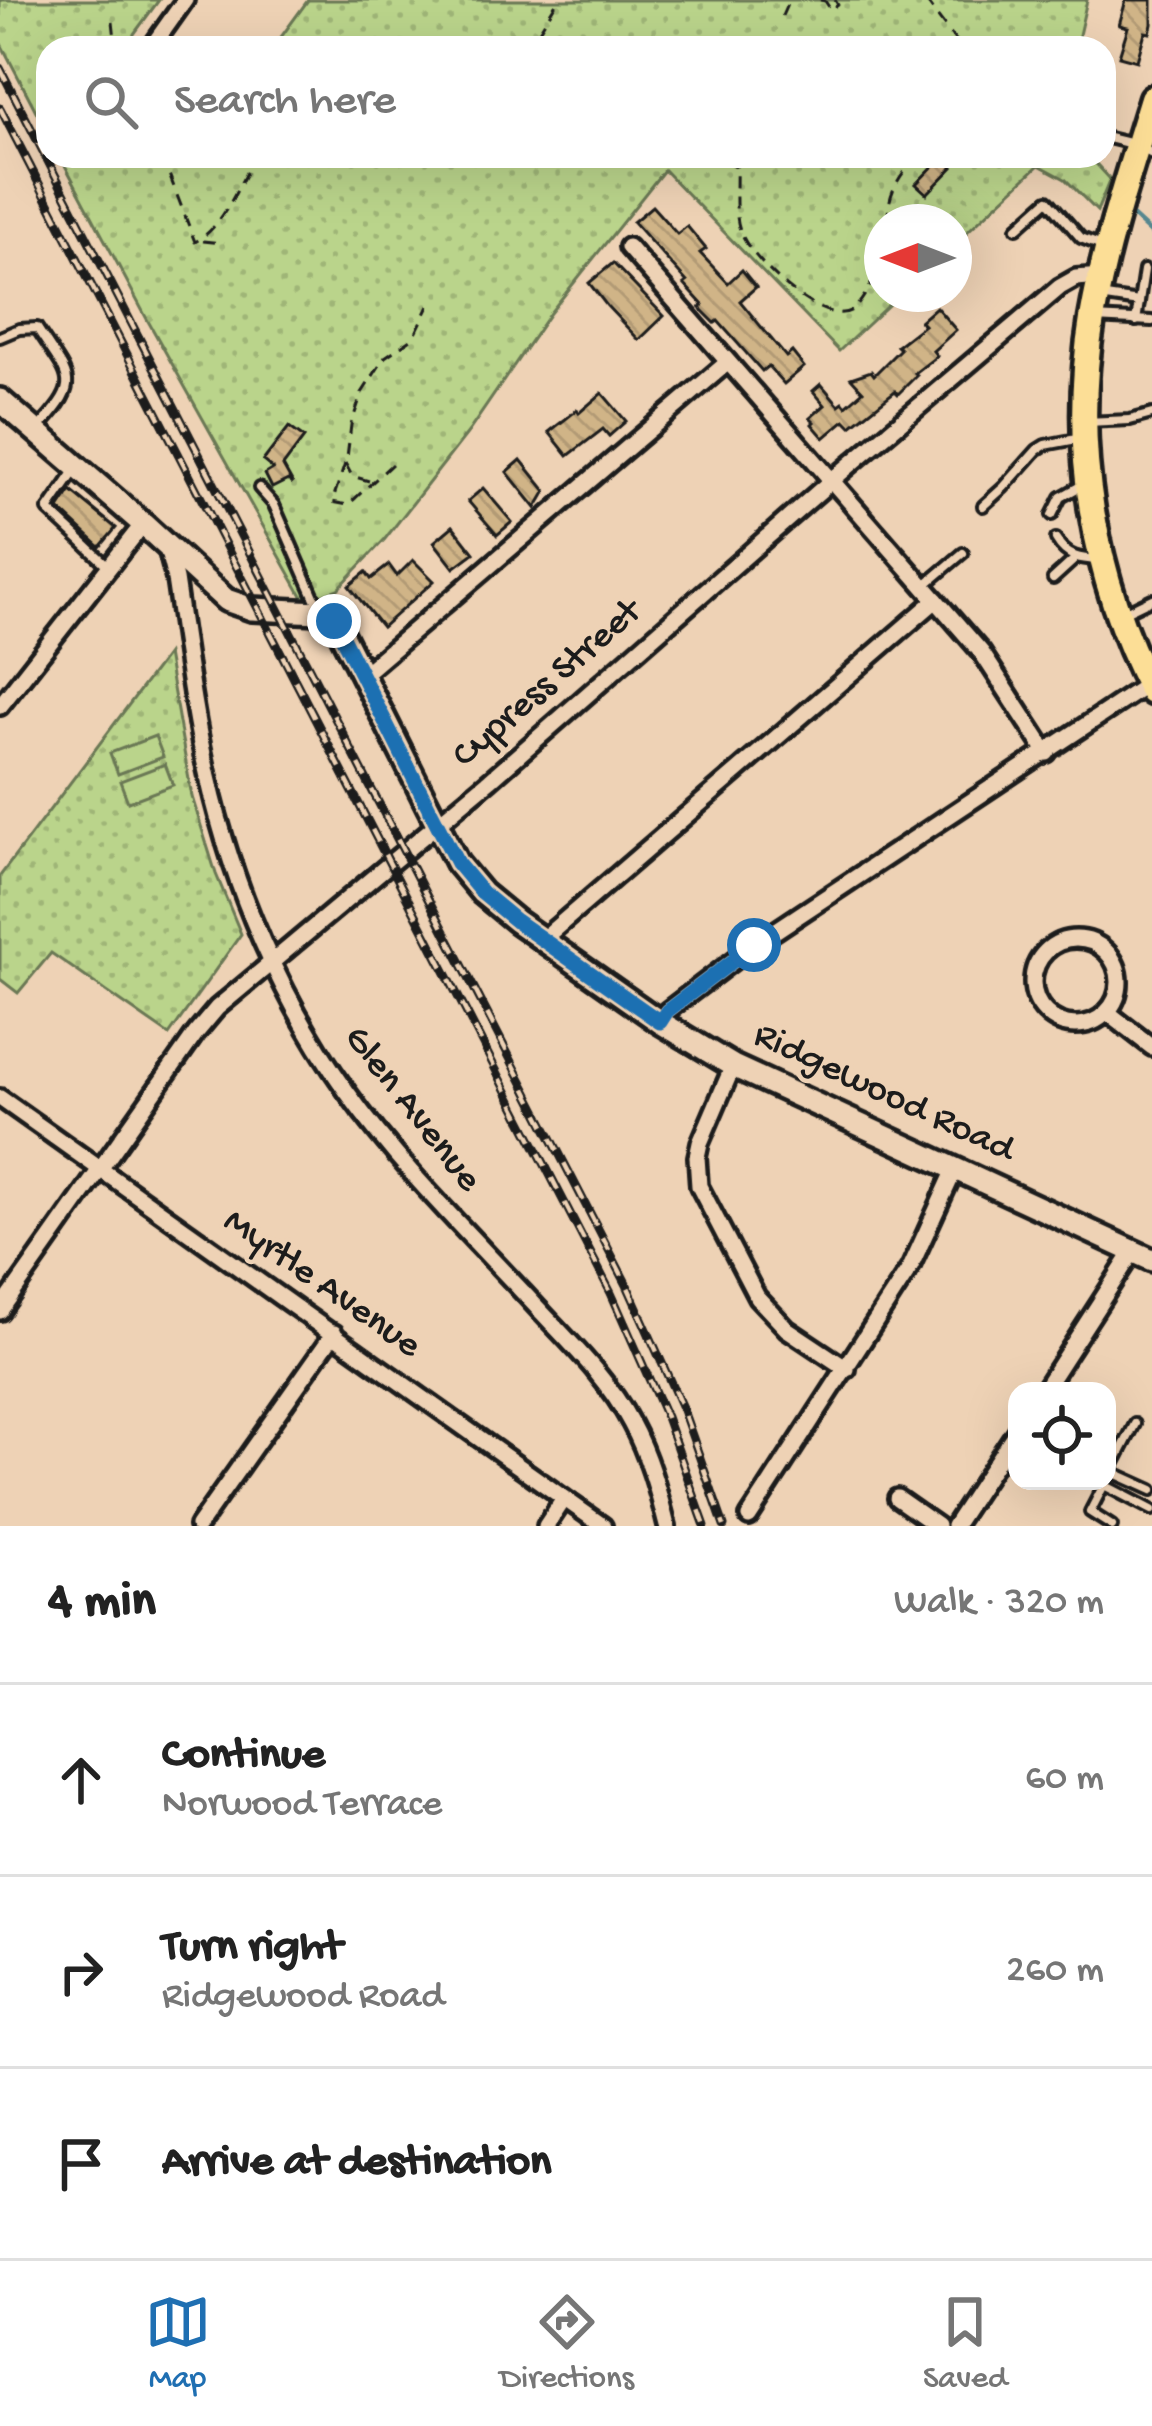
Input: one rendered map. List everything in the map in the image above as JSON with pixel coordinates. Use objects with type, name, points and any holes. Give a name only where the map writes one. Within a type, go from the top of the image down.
[{"type":"main road","points":[[1148,129],[1097,297],[1088,353],[1085,430],[1089,559],[1150,688]]},
{"type":"street","points":[[160,36],[185,0]]},
{"type":"street","points":[[628,247],[982,653],[1047,753]]},
{"type":"street","name":"Cypress Street","points":[[0,1311],[217,1008],[376,878],[1060,287],[1076,278],[1097,297]]},
{"type":"street","points":[[362,675],[728,362]]},
{"type":"street","points":[[0,400],[226,600],[251,609],[320,612]]},
{"type":"street","points":[[0,706],[143,524]]},
{"type":"street","name":"Glen Avenue","points":[[166,544],[208,779],[242,890],[272,960],[317,1048],[349,1095],[403,1163],[591,1365],[620,1404],[655,1476],[667,1526]]},
{"type":"street","points":[[543,939],[936,600]]},
{"type":"street","name":"Ridgewood Road","points":[[320,612],[334,621],[457,863],[482,893],[660,1022],[733,1066],[1143,1255]]},
{"type":"street","points":[[660,1022],[667,1011],[754,945],[1150,688]]},
{"type":"street","points":[[1067,940],[1102,947],[1119,977],[1117,995],[1107,1012],[1076,1025],[1044,1010],[1034,977],[1045,953],[1067,940]]},
{"type":"street","points":[[1107,1012],[1152,1047]]},
{"type":"street","points":[[733,1066],[700,1143],[699,1186],[757,1298],[787,1329],[847,1370]]},
{"type":"street","name":"Myrtle Avenue","points":[[0,1098],[603,1526]]},
{"type":"street","points":[[749,1516],[910,1268],[956,1168]]},
{"type":"street","points":[[1050,1382],[1143,1255]]},
{"type":"street","points":[[197,1526],[334,1334]]},
{"type":"street","points":[[954,1526],[1008,1444]]},
{"type":"street","points":[[898,1498],[937,1526]]},
{"type":"street","points":[[545,1526],[564,1499]]},
{"type":"lane","points":[[1116,135],[1148,129]]},
{"type":"lane","points":[[1017,228],[1048,200],[1082,238],[1111,241]]},
{"type":"lane","points":[[1136,320],[1144,270]]},
{"type":"lane","points":[[1097,297],[1138,302]]},
{"type":"lane","points":[[1097,297],[1136,320],[1152,321]]},
{"type":"lane","points":[[0,337],[38,328],[69,383],[65,399],[36,431]]},
{"type":"lane","points":[[983,506],[1036,449],[1085,430],[1152,414]]},
{"type":"lane","points":[[78,467],[48,510],[109,567]]},
{"type":"lane","points":[[1052,515],[1061,497],[1088,482]]},
{"type":"lane","points":[[259,488],[274,505],[320,612]]},
{"type":"lane","points":[[1056,539],[1066,554],[1089,559]]},
{"type":"lane","points":[[923,587],[963,553]]},
{"type":"lane","points":[[1053,579],[1089,559]]},
{"type":"lane","points":[[1118,615],[1152,598]]},
{"type":"lane","points":[[1116,1461],[1135,1424]]},
{"type":"lane","points":[[1116,1481],[1152,1490]]},
{"type":"lane","points":[[1116,1485],[1152,1510]]},
{"type":"lane","points":[[1101,1490],[1090,1512],[1112,1526]]},
{"type":"path","points":[[536,36],[558,0]]},
{"type":"path","points":[[782,16],[789,0]]},
{"type":"path","points":[[927,1],[952,36]]},
{"type":"path","points":[[113,21],[115,36]]},
{"type":"path","points":[[167,168],[195,242],[233,197],[248,168]]},
{"type":"path","points":[[888,204],[908,168]]},
{"type":"path","points":[[736,169],[738,222],[758,260],[817,308],[837,314],[854,309],[864,294]]},
{"type":"path","points":[[201,240],[224,243]]},
{"type":"path","points":[[392,464],[348,505],[332,502],[362,393],[385,357],[414,337],[430,306]]},
{"type":"path","points":[[345,463],[352,476],[371,481]]},
{"type":"green space","points":[[0,0],[159,0],[134,36],[36,36],[36,111],[0,42]]},
{"type":"green space","points":[[308,0],[1087,0],[1079,36],[282,36]]},
{"type":"green space","points":[[66,168],[1036,168],[972,227],[972,204],[864,204],[864,312],[881,312],[839,351],[664,170],[550,313],[469,431],[385,539],[338,589],[305,601]]},
{"type":"green space","points":[[1045,168],[1100,168],[1110,179],[1097,211],[1065,179]]},
{"type":"green space","points":[[167,654],[192,797],[241,934],[169,1035],[51,953],[18,993],[0,979],[0,876]]},
{"type":"green space","points":[[155,736],[163,757],[118,774],[110,753]]},
{"type":"green space","points":[[165,764],[173,785],[128,802],[120,781]]},
{"type":"building","points":[[1126,0],[1152,0],[1150,33],[1145,32],[1137,61],[1119,56],[1128,27],[1119,25]]},
{"type":"building","points":[[931,168],[952,168],[927,194],[916,184]]},
{"type":"building","points":[[652,206],[677,234],[687,226],[706,249],[700,253],[728,283],[742,270],[756,287],[740,301],[786,357],[792,352],[804,367],[784,384],[768,366],[762,371],[718,321],[700,308],[703,305],[684,284],[687,282],[633,222]]},
{"type":"building","points":[[613,263],[664,316],[639,340],[589,283]]},
{"type":"building","points":[[930,312],[940,312],[956,330],[898,394],[895,391],[851,426],[845,420],[824,438],[810,418],[825,405],[813,391],[821,384],[839,405],[846,406],[863,391],[851,378],[871,371],[874,375],[900,349],[897,346],[924,325],[920,321]]},
{"type":"building","points":[[602,393],[626,421],[609,436],[603,429],[568,456],[549,432]]},
{"type":"building","points":[[289,427],[304,438],[283,466],[293,484],[288,480],[272,488],[265,474],[273,469],[263,461]]},
{"type":"building","points":[[521,460],[546,491],[536,508],[507,472]]},
{"type":"building","points":[[483,488],[512,522],[497,535],[468,501]]},
{"type":"building","points":[[71,491],[116,528],[100,547],[59,509]]},
{"type":"building","points":[[453,526],[474,553],[454,568],[434,542]]},
{"type":"building","points":[[413,560],[434,581],[382,627],[349,586],[366,572],[371,579],[389,565],[397,576]]},
{"type":"waterway","points":[[1128,212],[1152,234]]},
{"type":"railway","points":[[0,68],[36,138]]},
{"type":"railway","points":[[0,108],[611,1293],[666,1417],[705,1526]]},
{"type":"railway","points":[[52,168],[627,1285],[683,1410],[724,1526]]},
{"type":"route","points":[[334,621],[457,863],[482,893],[516,921],[660,1022],[667,1011],[754,945]]}]
